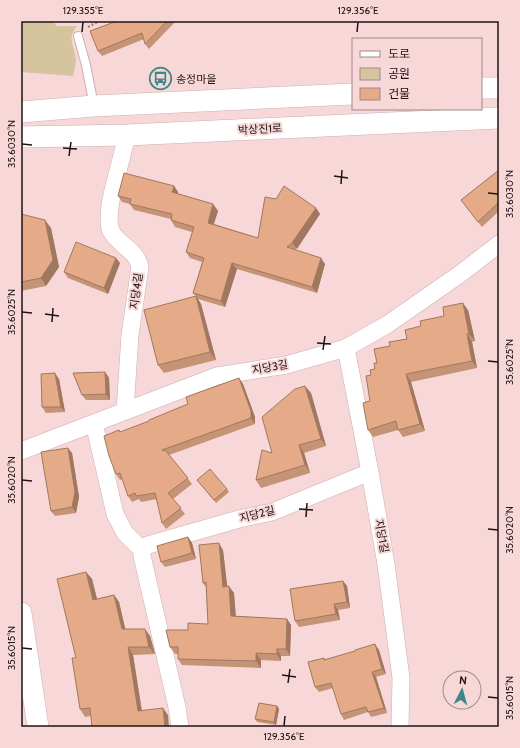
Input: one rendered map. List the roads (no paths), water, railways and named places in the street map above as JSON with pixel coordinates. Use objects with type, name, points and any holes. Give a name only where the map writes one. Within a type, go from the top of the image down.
[{"type":"street","points":[[482,88],[499,88]]},
{"type":"street","points":[[21,112],[94,106],[352,94]]},
{"type":"street","points":[[21,101],[58,108]]},
{"type":"street","name":"박상진1로","points":[[21,137],[126,135],[499,118]]},
{"type":"street","name":"지당4길","points":[[125,411],[130,335],[140,266],[134,254],[112,232],[109,222],[110,205],[126,135]]},
{"type":"street","points":[[21,153],[35,146],[64,137]]},
{"type":"street","name":"지당3길","points":[[21,451],[217,376],[286,365],[346,348],[388,324],[460,274],[499,244]]},
{"type":"street","name":"지당1길","points":[[346,348],[386,564],[401,678],[400,727]]},
{"type":"street","points":[[94,423],[115,514],[125,533],[142,550],[142,556],[177,707],[180,727]]},
{"type":"street","name":"지당2길","points":[[142,550],[148,545],[223,523],[272,512],[370,472]]},
{"type":"street","points":[[21,613],[38,727]]},
{"type":"lane","points":[[78,36],[86,65],[94,106]]},
{"type":"place","name":"송정마을","points":[[161,79]]}]
